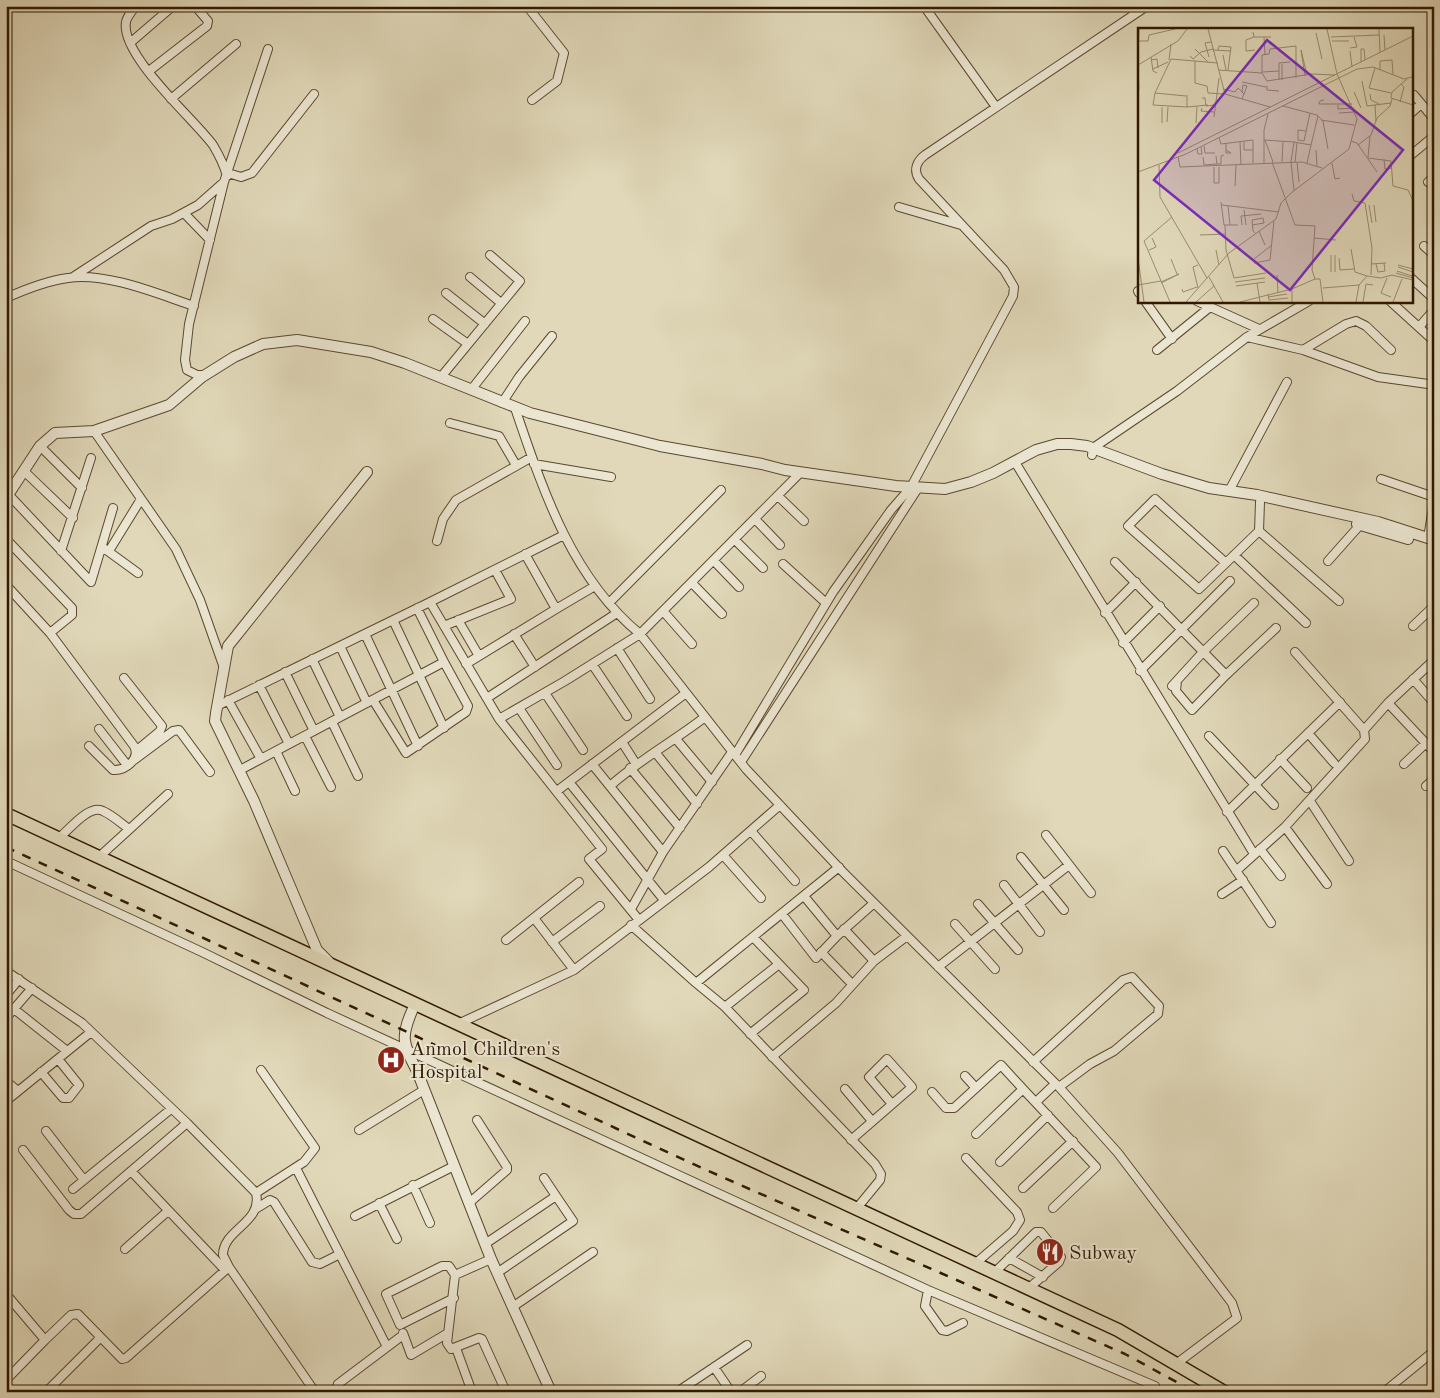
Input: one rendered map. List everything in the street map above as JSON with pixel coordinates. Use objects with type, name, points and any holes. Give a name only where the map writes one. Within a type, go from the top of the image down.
[{"type":"main road","points":[[6,814],[1118,1330],[1224,1392]]},
{"type":"street","points":[[136,6],[126,22],[130,43],[149,72],[212,144],[221,160],[226,177]]},
{"type":"street","points":[[130,43],[173,6]]},
{"type":"street","points":[[149,72],[207,26],[208,21],[195,6]]},
{"type":"street","points":[[527,6],[564,53],[557,82],[532,100]]},
{"type":"street","points":[[924,6],[996,107]]},
{"type":"street","points":[[740,762],[914,487],[1013,296],[1014,287],[1009,277],[919,179],[915,170],[917,163],[996,107],[1147,6]]},
{"type":"street","points":[[171,99],[236,44]]},
{"type":"street","points":[[205,375],[191,374],[188,370],[185,360],[189,324],[226,177],[268,50]]},
{"type":"street","points":[[73,277],[151,226],[184,213],[198,205],[226,177],[252,173],[314,94]]},
{"type":"street","points":[[1414,95],[1434,119]]},
{"type":"street","points":[[1412,112],[1421,104]]},
{"type":"street","points":[[1412,154],[1434,136]]},
{"type":"street","points":[[898,207],[962,226]]},
{"type":"street","points":[[184,213],[210,240]]},
{"type":"street","points":[[1424,246],[1434,255]]},
{"type":"street","points":[[441,377],[520,281],[490,255]]},
{"type":"street","points":[[6,298],[30,288],[73,277],[90,277],[122,284],[194,306]]},
{"type":"street","points":[[470,277],[501,303]]},
{"type":"street","points":[[1412,279],[1434,299]]},
{"type":"street","points":[[446,294],[485,324]]},
{"type":"street","points":[[1146,302],[1172,339]]},
{"type":"street","points":[[1199,302],[1259,329]]},
{"type":"street","points":[[1092,452],[1177,391],[1247,337],[1307,302]]},
{"type":"street","points":[[1391,302],[1434,341]]},
{"type":"street","points":[[1157,350],[1210,307]]},
{"type":"street","points":[[1419,327],[1434,310]]},
{"type":"street","points":[[433,319],[468,344]]},
{"type":"street","points":[[472,390],[525,321]]},
{"type":"street","points":[[1303,350],[1346,324],[1356,321],[1366,326],[1392,350]]},
{"type":"street","points":[[502,403],[519,377],[552,336]]},
{"type":"street","points":[[1247,337],[1303,350],[1378,377],[1428,384]]},
{"type":"street","points":[[113,508],[91,582],[8,497],[40,446],[55,433],[94,431],[169,405],[205,375],[246,350],[263,344],[297,340],[371,352],[441,377],[515,408],[660,446],[762,464],[800,473],[945,489],[971,482],[1036,450],[1057,444],[1092,452],[1209,488],[1432,541]]},
{"type":"street","points":[[1228,491],[1287,382]]},
{"type":"street","points":[[515,408],[533,460],[564,535],[582,569],[595,586],[617,613],[640,634],[740,762],[780,806],[839,868],[1057,1086],[1118,1153],[1237,1312],[1238,1318],[1176,1364]]},
{"type":"street","points":[[450,423],[499,436],[516,466]]},
{"type":"street","points":[[94,431],[186,568],[200,600],[224,668]]},
{"type":"street","points":[[40,446],[82,488]]},
{"type":"street","points":[[1092,452],[1186,488],[1378,522],[1432,541]]},
{"type":"street","points":[[61,551],[91,458]]},
{"type":"street","points":[[437,540],[443,519],[456,500],[516,466],[533,460],[611,476]]},
{"type":"street","points":[[1015,462],[1227,812],[1255,853],[1281,876]]},
{"type":"street","points":[[24,471],[72,518]]},
{"type":"street","points":[[332,965],[317,950],[240,770],[215,721],[228,646],[367,472]]},
{"type":"street","points":[[499,719],[640,634],[800,473]]},
{"type":"street","points":[[1381,479],[1434,497]]},
{"type":"street","points":[[631,909],[663,852],[733,753],[826,603],[891,510],[914,487]]},
{"type":"street","points":[[609,603],[721,490]]},
{"type":"street","points":[[778,496],[804,521]]},
{"type":"street","points":[[109,551],[141,499]]},
{"type":"street","points":[[1226,563],[1155,499],[1128,526],[1199,589],[1226,563],[1234,555],[1259,531]]},
{"type":"street","points":[[1253,499],[1259,531],[1339,601]]},
{"type":"street","points":[[1432,541],[1434,502]]},
{"type":"street","points":[[755,519],[780,545]]},
{"type":"street","points":[[1328,561],[1360,525]]},
{"type":"street","points":[[217,706],[564,535]]},
{"type":"street","points":[[6,539],[72,608],[72,615],[50,633]]},
{"type":"street","points":[[735,540],[763,568]]},
{"type":"street","points":[[102,546],[138,573]]},
{"type":"street","points":[[525,554],[556,609]]},
{"type":"street","points":[[1234,555],[1306,623]]},
{"type":"street","points":[[714,560],[739,587]]},
{"type":"street","points":[[1116,562],[1226,676]]},
{"type":"street","points":[[783,564],[826,603]]},
{"type":"street","points":[[444,626],[511,598],[495,570]]},
{"type":"street","points":[[1140,671],[1230,581]]},
{"type":"street","points":[[1105,613],[1136,582]]},
{"type":"street","points":[[692,583],[722,614]]},
{"type":"street","points":[[6,585],[50,633],[137,750]]},
{"type":"street","points":[[466,664],[595,586]]},
{"type":"street","points":[[430,602],[499,719],[602,849],[589,859],[639,920]]},
{"type":"street","points":[[1254,603],[1203,652],[1175,683],[1176,691],[1192,710],[1276,628]]},
{"type":"street","points":[[1123,643],[1160,606]]},
{"type":"street","points":[[1413,626],[1434,606]]},
{"type":"street","points":[[340,646],[370,701],[406,753],[466,712],[468,706],[418,608]]},
{"type":"street","points":[[663,611],[692,644]]},
{"type":"street","points":[[487,698],[617,613]]},
{"type":"street","points":[[393,620],[444,728]]},
{"type":"street","points":[[458,620],[479,656]]},
{"type":"street","points":[[365,634],[418,746]]},
{"type":"street","points":[[514,634],[535,667]]},
{"type":"street","points":[[618,648],[650,698]]},
{"type":"street","points":[[1236,871],[1285,827],[1365,739],[1364,730],[1295,652]]},
{"type":"street","points":[[312,659],[340,717]]},
{"type":"street","points":[[1364,730],[1388,703],[1434,660]]},
{"type":"street","points":[[240,770],[444,662]]},
{"type":"street","points":[[592,664],[627,716]]},
{"type":"street","points":[[285,672],[314,731]]},
{"type":"street","points":[[124,678],[162,726],[160,731],[137,750],[131,762]]},
{"type":"street","points":[[1413,680],[1434,703]]},
{"type":"street","points":[[259,685],[289,744]]},
{"type":"street","points":[[545,692],[583,750]]},
{"type":"street","points":[[557,791],[686,693]]},
{"type":"street","points":[[228,700],[261,759]]},
{"type":"street","points":[[1227,812],[1340,702]]},
{"type":"street","points":[[1388,703],[1434,752]]},
{"type":"street","points":[[518,708],[557,765]]},
{"type":"street","points":[[610,786],[633,766],[676,739],[705,717]]},
{"type":"street","points":[[332,722],[358,776]]},
{"type":"street","points":[[99,729],[131,762]]},
{"type":"street","points":[[89,746],[113,770],[120,771],[174,731],[179,730],[210,772]]},
{"type":"street","points":[[1308,733],[1334,763]]},
{"type":"street","points":[[305,736],[331,787]]},
{"type":"street","points":[[1209,736],[1274,805]]},
{"type":"street","points":[[676,739],[712,782]]},
{"type":"street","points":[[622,742],[633,766],[680,828]]},
{"type":"street","points":[[1404,764],[1426,743]]},
{"type":"street","points":[[276,751],[295,791]]},
{"type":"street","points":[[655,752],[697,804]]},
{"type":"street","points":[[1280,759],[1307,788]]},
{"type":"street","points":[[592,764],[663,852]]},
{"type":"street","points":[[1426,786],[1434,779]]},
{"type":"street","points":[[569,782],[664,900]]},
{"type":"street","points":[[99,857],[168,794]]},
{"type":"street","points":[[1310,801],[1349,861]]},
{"type":"street","points":[[458,1024],[574,970],[723,855],[780,806]]},
{"type":"street","points":[[59,838],[89,812],[96,809],[102,810],[129,829]]},
{"type":"street","points":[[1285,827],[1326,884]]},
{"type":"street","points":[[751,831],[795,881]]},
{"type":"street","points":[[1046,835],[1091,893]]},
{"type":"street","points":[[1223,851],[1271,923]]},
{"type":"street","points":[[723,855],[761,898]]},
{"type":"street","points":[[1021,857],[1064,910]]},
{"type":"street","points":[[6,861],[405,1049],[928,1290],[1155,1386]]},
{"type":"street","points":[[938,967],[1070,865]]},
{"type":"street","points":[[696,983],[839,868]]},
{"type":"street","points":[[1222,894],[1243,880]]},
{"type":"street","points":[[506,940],[579,882]]},
{"type":"street","points":[[1004,885],[1040,932]]},
{"type":"street","points":[[804,896],[837,936]]},
{"type":"street","points":[[782,914],[816,958],[844,929],[874,903]]},
{"type":"street","points":[[978,904],[1018,950]]},
{"type":"street","points":[[552,942],[600,906]]},
{"type":"street","points":[[534,918],[574,970]]},
{"type":"street","points":[[955,924],[995,969]]},
{"type":"street","points":[[631,925],[725,1007],[874,1164],[880,1174],[876,1187],[856,1208]]},
{"type":"street","points":[[844,929],[874,961]]},
{"type":"street","points":[[772,1057],[836,1003],[874,961],[907,936]]},
{"type":"street","points":[[750,1034],[804,990],[754,938]]},
{"type":"street","points":[[822,952],[852,984]]},
{"type":"street","points":[[725,1007],[779,964]]},
{"type":"street","points":[[6,970],[91,1032],[188,1123],[256,1193],[257,1208]]},
{"type":"street","points":[[1033,1062],[1123,980],[1132,977],[1159,1006],[1158,1014],[1114,1051],[1090,1064],[1036,1102]]},
{"type":"street","points":[[6,995],[19,979]]},
{"type":"street","points":[[6,1018],[32,988]]},
{"type":"street","points":[[415,1004],[404,1031],[405,1049],[424,1090],[491,1260],[514,1306],[551,1391]]},
{"type":"street","points":[[14,1009],[67,1051]]},
{"type":"street","points":[[6,1101],[91,1032]]},
{"type":"street","points":[[41,1072],[63,1098],[69,1098],[79,1088],[79,1085],[58,1059]]},
{"type":"street","points":[[850,1140],[912,1087],[887,1059],[869,1077],[892,1104]]},
{"type":"street","points":[[932,1092],[950,1109],[1001,1065],[1096,1167],[1053,1208]]},
{"type":"street","points":[[256,1193],[296,1168],[312,1155],[315,1148],[261,1070]]},
{"type":"street","points":[[965,1076],[976,1088]]},
{"type":"street","points":[[6,1080],[18,1091]]},
{"type":"street","points":[[845,1089],[872,1121]]},
{"type":"street","points":[[976,1134],[1024,1089]]},
{"type":"street","points":[[359,1130],[424,1090]]},
{"type":"street","points":[[73,1189],[171,1109]]},
{"type":"street","points":[[1000,1162],[1048,1115]]},
{"type":"street","points":[[469,1204],[507,1170],[507,1167],[477,1120]]},
{"type":"street","points":[[24,1150],[74,1214],[86,1211],[188,1123]]},
{"type":"street","points":[[46,1131],[84,1180]]},
{"type":"street","points":[[1023,1188],[1073,1141]]},
{"type":"street","points":[[966,1158],[1017,1212],[1020,1220],[1013,1231],[976,1263]]},
{"type":"street","points":[[355,1216],[413,1185],[454,1166]]},
{"type":"street","points":[[296,1168],[388,1347]]},
{"type":"street","points":[[131,1171],[168,1211],[227,1269],[315,1392]]},
{"type":"street","points":[[497,1273],[573,1221],[544,1178]]},
{"type":"street","points":[[413,1185],[430,1223]]},
{"type":"street","points":[[485,1244],[556,1196]]},
{"type":"street","points":[[227,1269],[223,1249],[257,1208],[270,1200],[274,1202],[312,1262],[320,1264],[340,1254]]},
{"type":"street","points":[[379,1203],[397,1239]]},
{"type":"street","points":[[126,1248],[168,1211]]},
{"type":"street","points":[[995,1272],[1036,1232],[1041,1232],[1061,1257],[1043,1277],[1029,1288]]},
{"type":"street","points":[[514,1306],[593,1252]]},
{"type":"street","points":[[1009,1258],[1043,1277]]},
{"type":"street","points":[[456,1275],[491,1260]]},
{"type":"street","points":[[448,1333],[410,1355],[404,1335],[386,1294],[442,1266],[449,1266],[456,1275],[448,1346],[456,1348],[478,1338],[482,1340],[506,1392]]},
{"type":"street","points":[[6,1380],[74,1313],[117,1357],[126,1358],[227,1269]]},
{"type":"street","points":[[928,1290],[925,1306],[942,1330],[947,1331],[963,1323]]},
{"type":"street","points":[[6,1294],[45,1340]]},
{"type":"street","points":[[400,1325],[454,1298]]},
{"type":"street","points":[[335,1392],[338,1384],[404,1335]]},
{"type":"street","points":[[46,1392],[100,1338]]},
{"type":"street","points":[[677,1392],[747,1345]]},
{"type":"street","points":[[456,1348],[472,1392]]},
{"type":"street","points":[[1384,1392],[1434,1351]]},
{"type":"street","points":[[714,1367],[731,1392]]},
{"type":"street","points":[[740,1392],[761,1376]]},
{"type":"railway","points":[[6,847],[704,1169],[1125,1354],[1195,1392]]},
{"type":"place","name":"Anmol Children's Hospital","points":[[391,1060]]},
{"type":"place","name":"Subway","points":[[1050,1252]]}]
